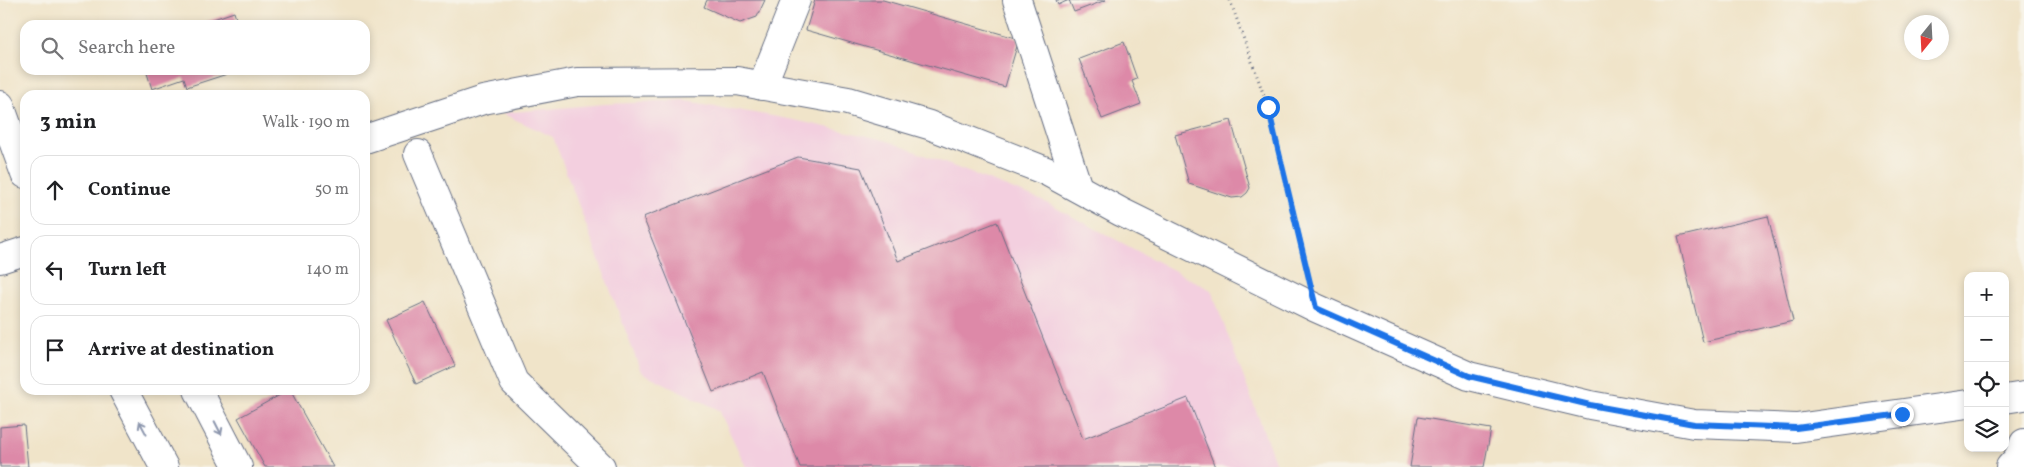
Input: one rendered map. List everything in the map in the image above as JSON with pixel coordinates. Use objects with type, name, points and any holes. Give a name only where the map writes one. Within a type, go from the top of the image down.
[{"type":"street","points":[[762,86],[796,0]]},
{"type":"street","points":[[1017,0],[1078,188]]},
{"type":"street","points":[[370,137],[483,100],[577,82],[737,82],[762,86],[848,101],[929,125],[1046,171],[1121,212],[1316,308],[1469,376],[1590,405],[1694,424],[1796,428],[1964,405]]},
{"type":"street","points":[[0,105],[20,160]]},
{"type":"street","points":[[418,154],[514,382],[601,467]]},
{"type":"street","points":[[0,259],[20,253]]},
{"type":"street","points":[[126,395],[164,467]]},
{"type":"street","points":[[201,395],[238,467]]},
{"type":"street","points":[[2009,398],[2024,396]]},
{"type":"street","points":[[2010,467],[2018,458],[2024,443]]},
{"type":"path","points":[[1230,0],[1268,107],[1316,308]]},
{"type":"shaded area","points":[[687,101],[794,120],[885,140],[1043,201],[1211,290],[1277,467],[746,467],[719,410],[641,372],[553,137],[501,113],[605,104]]},
{"type":"building","points":[[707,0],[765,0],[757,17],[740,23],[704,7]]},
{"type":"building","points":[[815,0],[883,0],[1019,39],[1005,87],[806,30]]},
{"type":"building","points":[[1056,0],[1069,0],[1058,5]]},
{"type":"building","points":[[1069,0],[1106,0],[1074,12]]},
{"type":"building","points":[[234,12],[236,20],[211,20]]},
{"type":"building","points":[[1124,42],[1137,79],[1132,81],[1141,104],[1102,119],[1079,59]]},
{"type":"building","points":[[148,75],[224,75],[187,87],[184,78],[152,89]]},
{"type":"building","points":[[1231,120],[1250,188],[1242,197],[1232,198],[1189,184],[1175,135]]},
{"type":"building","points":[[798,157],[861,168],[898,261],[997,222],[1083,439],[1188,398],[1215,467],[800,467],[763,372],[713,392],[643,217]]},
{"type":"building","points":[[1768,216],[1793,321],[1703,342],[1678,237]]},
{"type":"building","points":[[425,302],[455,366],[416,384],[386,320]]},
{"type":"building","points":[[280,395],[293,395],[333,467],[265,467],[238,418]]},
{"type":"building","points":[[1418,417],[1491,429],[1484,467],[1410,467]]},
{"type":"building","points":[[24,425],[28,467],[0,467],[0,427]]},
{"type":"route","points":[[1268,107],[1316,308],[1340,320],[1469,376],[1590,405],[1694,424],[1796,428],[1902,414]]}]
